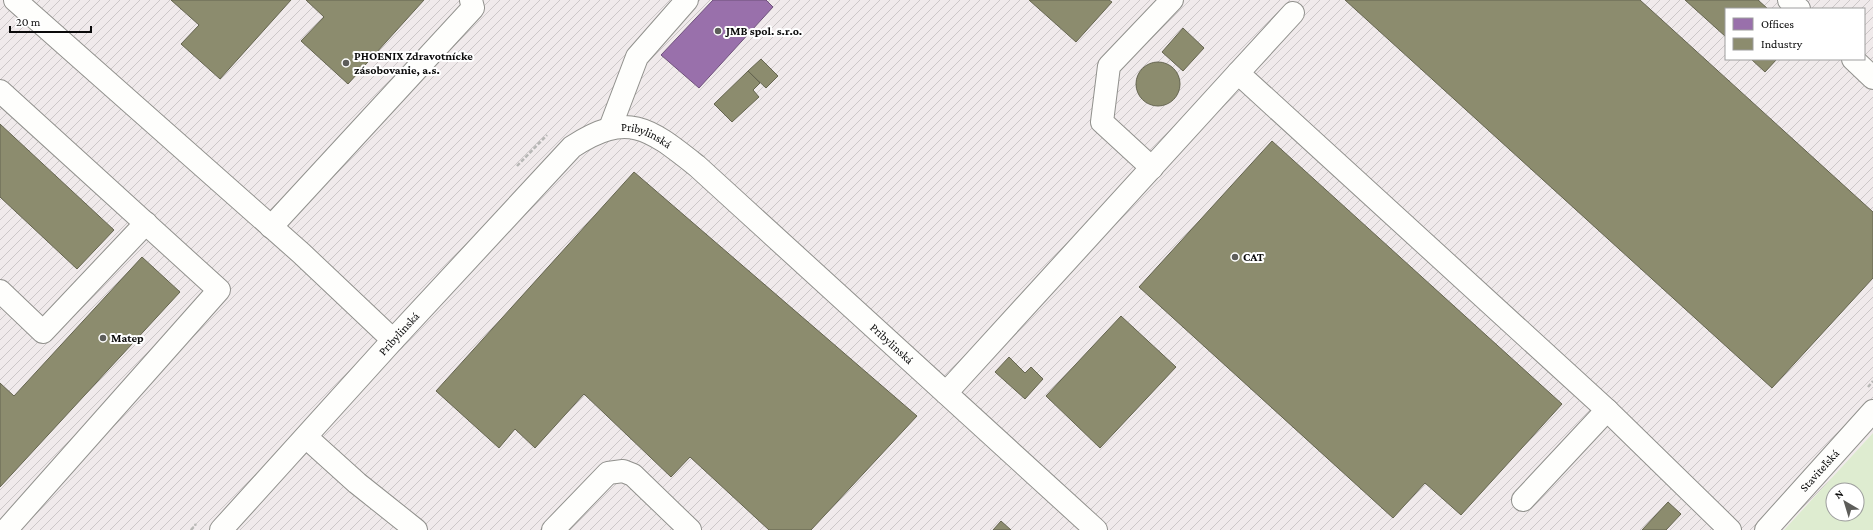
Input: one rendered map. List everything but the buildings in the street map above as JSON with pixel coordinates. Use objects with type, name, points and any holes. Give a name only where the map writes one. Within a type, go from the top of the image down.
[{"type":"street","points":[[15,0],[271,227],[393,340]]},
{"type":"street","points":[[271,227],[474,8],[471,0]]},
{"type":"street","points":[[610,128],[637,56],[687,0]]},
{"type":"street","points":[[1152,168],[1102,122],[1109,66],[1172,0]]},
{"type":"street","points":[[1789,0],[1798,8]]},
{"type":"street","points":[[946,393],[1293,13]]},
{"type":"street","points":[[1854,60],[1873,78]]},
{"type":"street","points":[[1238,73],[1607,410],[1730,530]]},
{"type":"street","points":[[0,91],[219,290],[6,530]]},
{"type":"street","name":"Pribylinská","points":[[221,530],[393,340],[572,147],[588,137],[610,128],[621,126],[641,129],[663,139],[692,161],[1096,530]]},
{"type":"street","points":[[0,291],[43,332],[146,223]]},
{"type":"street","points":[[1523,500],[1607,410]]},
{"type":"street","name":"Staviteľská","points":[[1766,530],[1873,411]]},
{"type":"street","points":[[306,437],[357,483],[416,530]]},
{"type":"street","points":[[553,530],[608,473],[623,471],[633,475],[690,530]]},
{"type":"path","points":[[514,170],[543,137],[550,133]]},
{"type":"path","points":[[191,530],[201,518]]},
{"type":"shaded area","points":[[0,0],[1873,0],[1873,433],[1828,482],[1825,482],[1825,485],[1784,530],[0,530]]},
{"type":"green space","points":[[1873,433],[1873,530],[1784,530],[1825,485],[1825,522],[1865,522],[1865,482],[1828,482]]},
{"type":"place","name":"JMB spol. s.r.o.","points":[[718,31]]},
{"type":"place","name":"PHOENIX Zdravotnícke zásobovanie, a.s.","points":[[346,63]]},
{"type":"place","name":"CAT","points":[[1235,257]]},
{"type":"place","name":"Matep","points":[[103,338]]}]
